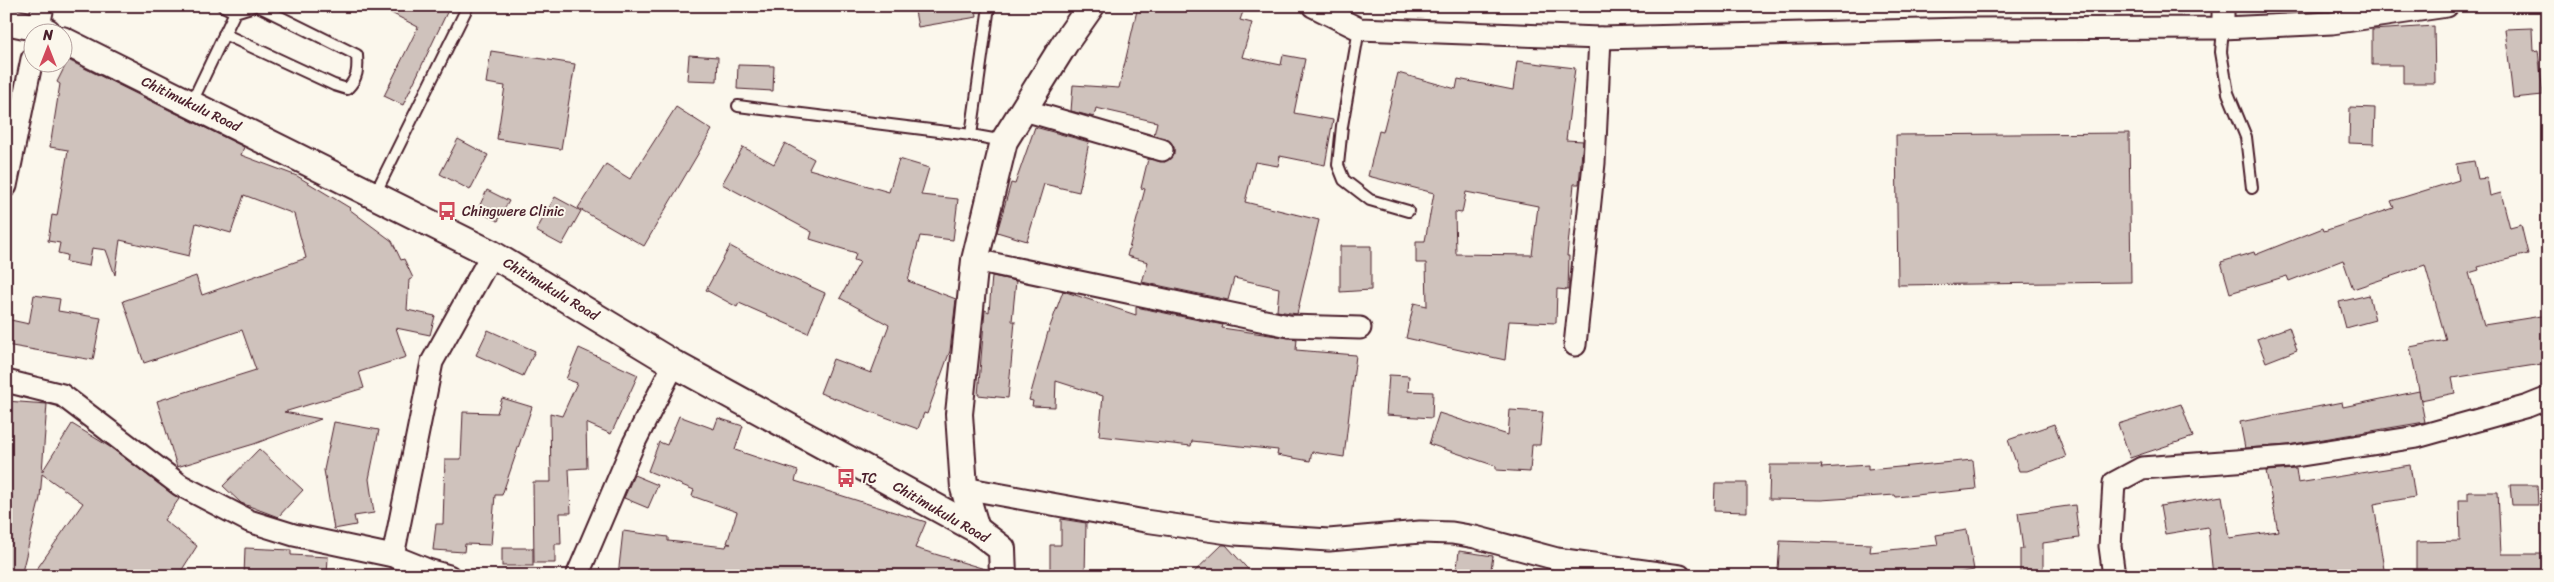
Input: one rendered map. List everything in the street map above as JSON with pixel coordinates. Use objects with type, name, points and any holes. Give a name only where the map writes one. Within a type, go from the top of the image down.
[{"type":"street","points":[[976,529],[964,488],[958,414],[975,260],[1004,141],[1065,43],[1091,6]]},
{"type":"street","points":[[1313,6],[1359,29],[1600,38],[1965,29],[2223,28],[2332,23],[2447,6]]},
{"type":"street","points":[[2223,6],[2223,28]]},
{"type":"street","points":[[6,21],[22,23]]},
{"type":"street","points":[[1575,345],[1594,163],[1600,38]]},
{"type":"street","name":"Chitimukulu Road","points":[[72,45],[492,254],[674,364],[976,529],[1002,550],[1003,576]]},
{"type":"street","points":[[6,186],[29,72]]},
{"type":"street","points":[[1024,110],[1162,150]]},
{"type":"street","points":[[393,556],[432,362],[492,254]]},
{"type":"street","points":[[975,260],[1289,326],[1360,328]]},
{"type":"street","points":[[577,576],[633,445],[674,364]]},
{"type":"street","points":[[6,381],[62,395],[180,485],[249,521],[294,535],[393,556],[449,576]]},
{"type":"street","points":[[2114,576],[2110,546],[2114,483],[2142,468],[2289,457],[2417,436],[2528,406],[2548,398]]},
{"type":"street","points":[[964,488],[1145,521],[1235,534],[1329,540],[1420,532],[1452,533],[1475,537],[1557,559],[1680,576]]},
{"type":"lane","points":[[223,6],[235,12],[254,6]]},
{"type":"lane","points":[[224,34],[334,85],[347,89],[358,71],[356,54],[258,6]]},
{"type":"lane","points":[[375,195],[468,6]]},
{"type":"lane","points":[[971,135],[989,6]]},
{"type":"lane","points":[[191,104],[235,12]]},
{"type":"lane","points":[[2223,28],[2221,52],[2228,93],[2246,137],[2252,188]]},
{"type":"lane","points":[[1359,29],[1342,126],[1338,165],[1344,180],[1370,200],[1408,211]]},
{"type":"lane","points":[[738,106],[971,135],[1004,141]]},
{"type":"building","points":[[378,6],[450,6],[403,105],[384,96],[418,27]]},
{"type":"building","points":[[914,6],[976,6],[977,17],[918,27]]},
{"type":"building","points":[[1138,6],[1245,6],[1240,20],[1252,23],[1242,57],[1281,65],[1283,55],[1305,59],[1294,113],[1333,120],[1325,165],[1280,156],[1278,166],[1255,162],[1245,202],[1319,220],[1297,314],[1277,311],[1279,288],[1234,278],[1228,300],[1142,282],[1148,262],[1127,256],[1145,189],[1141,188],[1148,159],[1165,162],[1174,154],[1174,147],[1166,138],[1154,135],[1157,122],[1096,108],[1094,117],[1071,111],[1073,85],[1119,88]]},
{"type":"building","points":[[2434,26],[2435,83],[2403,83],[2403,65],[2372,65],[2372,30]]},
{"type":"building","points":[[2532,28],[2533,51],[2538,50],[2543,95],[2513,98],[2505,29]]},
{"type":"building","points":[[491,51],[575,64],[561,149],[497,139],[505,86],[486,83]]},
{"type":"building","points":[[689,55],[718,57],[717,81],[687,80]]},
{"type":"building","points":[[1517,61],[1575,68],[1566,140],[1583,141],[1579,184],[1574,184],[1567,256],[1569,256],[1568,290],[1557,289],[1556,323],[1509,321],[1505,360],[1406,338],[1414,303],[1427,306],[1426,263],[1416,263],[1416,241],[1425,241],[1434,193],[1368,176],[1379,131],[1383,132],[1398,73],[1456,89],[1458,79],[1513,90]],"holes":[[[1466,192],[1538,206],[1532,255],[1456,254],[1455,212],[1462,213]]]},
{"type":"building","points":[[72,62],[244,147],[241,155],[297,176],[350,208],[392,241],[401,260],[404,259],[413,278],[409,280],[407,310],[435,316],[430,335],[396,328],[406,357],[359,372],[364,388],[284,412],[321,419],[254,444],[177,467],[157,401],[256,370],[242,330],[144,363],[123,301],[196,276],[202,295],[306,258],[294,214],[244,195],[231,233],[196,223],[189,256],[120,240],[115,275],[106,250],[92,248],[89,266],[66,262],[67,255],[58,253],[60,243],[48,241],[52,215],[57,216],[68,150],[50,147],[60,84],[57,82],[62,72],[72,72]]},
{"type":"building","points":[[738,65],[774,66],[773,91],[737,89]]},
{"type":"building","points":[[676,107],[712,130],[644,246],[578,208],[606,164],[630,179]]},
{"type":"building","points":[[2350,107],[2375,108],[2374,144],[2349,143]]},
{"type":"building","points":[[1035,127],[1089,142],[1079,192],[1044,184],[1027,241],[997,232],[1011,183],[1015,184]]},
{"type":"building","points":[[2129,133],[2131,282],[1898,285],[1896,135]]},
{"type":"building","points":[[458,139],[488,155],[470,190],[440,174]]},
{"type":"building","points":[[785,143],[814,159],[809,169],[889,192],[899,159],[929,168],[921,195],[958,199],[953,240],[920,236],[908,281],[956,299],[950,351],[927,414],[924,413],[918,429],[820,393],[833,359],[871,373],[889,325],[840,298],[860,262],[854,260],[856,253],[810,239],[812,232],[722,184],[743,147],[774,164]]},
{"type":"building","points":[[2474,161],[2478,179],[2487,178],[2490,196],[2501,193],[2510,228],[2521,225],[2528,254],[2478,267],[2479,270],[2469,273],[2484,325],[2548,315],[2548,363],[2452,378],[2455,393],[2421,400],[2410,347],[2446,340],[2425,265],[2353,289],[2343,260],[2289,281],[2287,276],[2230,293],[2221,262],[2254,252],[2255,255],[2323,228],[2324,231],[2394,208],[2391,201],[2459,180],[2456,164]]},
{"type":"building","points":[[487,190],[509,201],[498,221],[477,211]]},
{"type":"building","points":[[555,197],[581,211],[562,245],[536,231]]},
{"type":"building","points":[[730,246],[774,270],[825,293],[808,333],[739,303],[737,307],[706,290]]},
{"type":"building","points":[[1340,246],[1371,246],[1371,290],[1340,292]]},
{"type":"building","points":[[992,276],[1016,281],[1012,321],[1015,321],[1008,398],[978,395],[985,310],[989,312]]},
{"type":"building","points":[[1063,291],[1136,315],[1136,307],[1223,325],[1222,328],[1297,339],[1296,350],[1356,355],[1344,457],[1312,452],[1310,461],[1277,455],[1278,450],[1192,441],[1191,446],[1099,436],[1103,396],[1056,381],[1055,407],[1032,406],[1033,401],[1029,400],[1048,332]]},
{"type":"building","points":[[34,295],[60,299],[58,311],[101,318],[93,360],[6,345],[6,319],[29,324]]},
{"type":"building","points":[[2369,295],[2375,320],[2346,328],[2339,302]]},
{"type":"building","points":[[2289,327],[2297,350],[2266,362],[2257,339]]},
{"type":"building","points":[[488,330],[535,351],[523,376],[476,355]]},
{"type":"building","points":[[579,348],[638,375],[611,434],[586,423],[587,468],[569,469],[571,513],[560,513],[561,544],[555,544],[555,563],[534,563],[533,482],[551,482],[550,413],[562,416],[577,383],[566,379]]},
{"type":"building","points":[[1389,375],[1409,376],[1408,391],[1433,392],[1432,418],[1386,415]]},
{"type":"building","points":[[2419,391],[2425,422],[2288,445],[2245,448],[2240,422],[2342,402],[2343,407]]},
{"type":"building","points":[[502,398],[532,407],[502,495],[495,495],[491,545],[465,544],[464,552],[433,550],[436,524],[443,524],[445,459],[461,459],[463,412],[497,413]]},
{"type":"building","points":[[6,401],[47,404],[42,472],[72,424],[110,447],[179,499],[164,520],[197,546],[178,576],[32,576],[83,503],[42,474],[40,498],[21,576],[6,576]]},
{"type":"building","points":[[2181,404],[2193,437],[2130,458],[2118,424]]},
{"type":"building","points":[[1510,410],[1543,412],[1540,445],[1532,445],[1530,472],[1496,470],[1496,466],[1429,444],[1439,413],[1508,435]]},
{"type":"building","points":[[679,416],[714,429],[718,418],[743,426],[735,450],[798,471],[795,481],[926,522],[915,548],[988,570],[988,576],[618,576],[623,531],[668,537],[668,541],[726,547],[727,544],[731,544],[727,543],[737,512],[692,496],[694,490],[648,471],[659,442],[667,445]]},
{"type":"building","points":[[334,422],[379,430],[369,479],[374,513],[354,516],[356,525],[334,529],[324,470]]},
{"type":"building","points":[[2054,424],[2066,457],[2027,471],[2019,471],[2008,440]]},
{"type":"building","points":[[259,449],[303,490],[278,517],[241,503],[223,486]]},
{"type":"building","points":[[1973,460],[1976,489],[1896,497],[1895,495],[1821,500],[1769,499],[1770,465],[1822,465],[1821,468],[1868,465],[1868,470]]},
{"type":"building","points":[[2410,465],[2415,497],[2374,504],[2385,576],[2213,576],[2208,527],[2165,534],[2160,506],[2222,496],[2229,538],[2278,531],[2266,471],[2296,469],[2298,483]]},
{"type":"building","points":[[634,475],[658,485],[648,508],[624,498]]},
{"type":"building","points":[[1715,483],[1747,483],[1747,512],[1714,511]]},
{"type":"building","points":[[2510,485],[2537,485],[2538,505],[2512,505]]},
{"type":"building","points":[[2468,492],[2498,492],[2501,554],[2548,554],[2548,576],[2416,576],[2416,542],[2460,541],[2459,500],[2468,500]]},
{"type":"building","points":[[2075,505],[2079,538],[2043,543],[2043,576],[2020,576],[2020,549],[2023,549],[2018,513]]},
{"type":"building","points":[[1061,519],[1086,523],[1085,576],[1050,576],[1050,545],[1061,545]]},
{"type":"building","points":[[1967,530],[1974,570],[1942,576],[1778,570],[1780,541],[1871,544],[1870,552],[1938,545],[1936,535]]},
{"type":"building","points":[[1222,545],[1226,545],[1254,576],[1190,576]]},
{"type":"building","points":[[245,548],[291,550],[291,555],[328,557],[327,576],[244,576]]},
{"type":"building","points":[[502,548],[533,548],[533,566],[502,566]]},
{"type":"building","points":[[1459,551],[1493,556],[1490,576],[1456,576]]},
{"type":"place","name":"Chingwere Clinic","points":[[447,211]]},
{"type":"place","name":"TC","points":[[846,478]]}]
